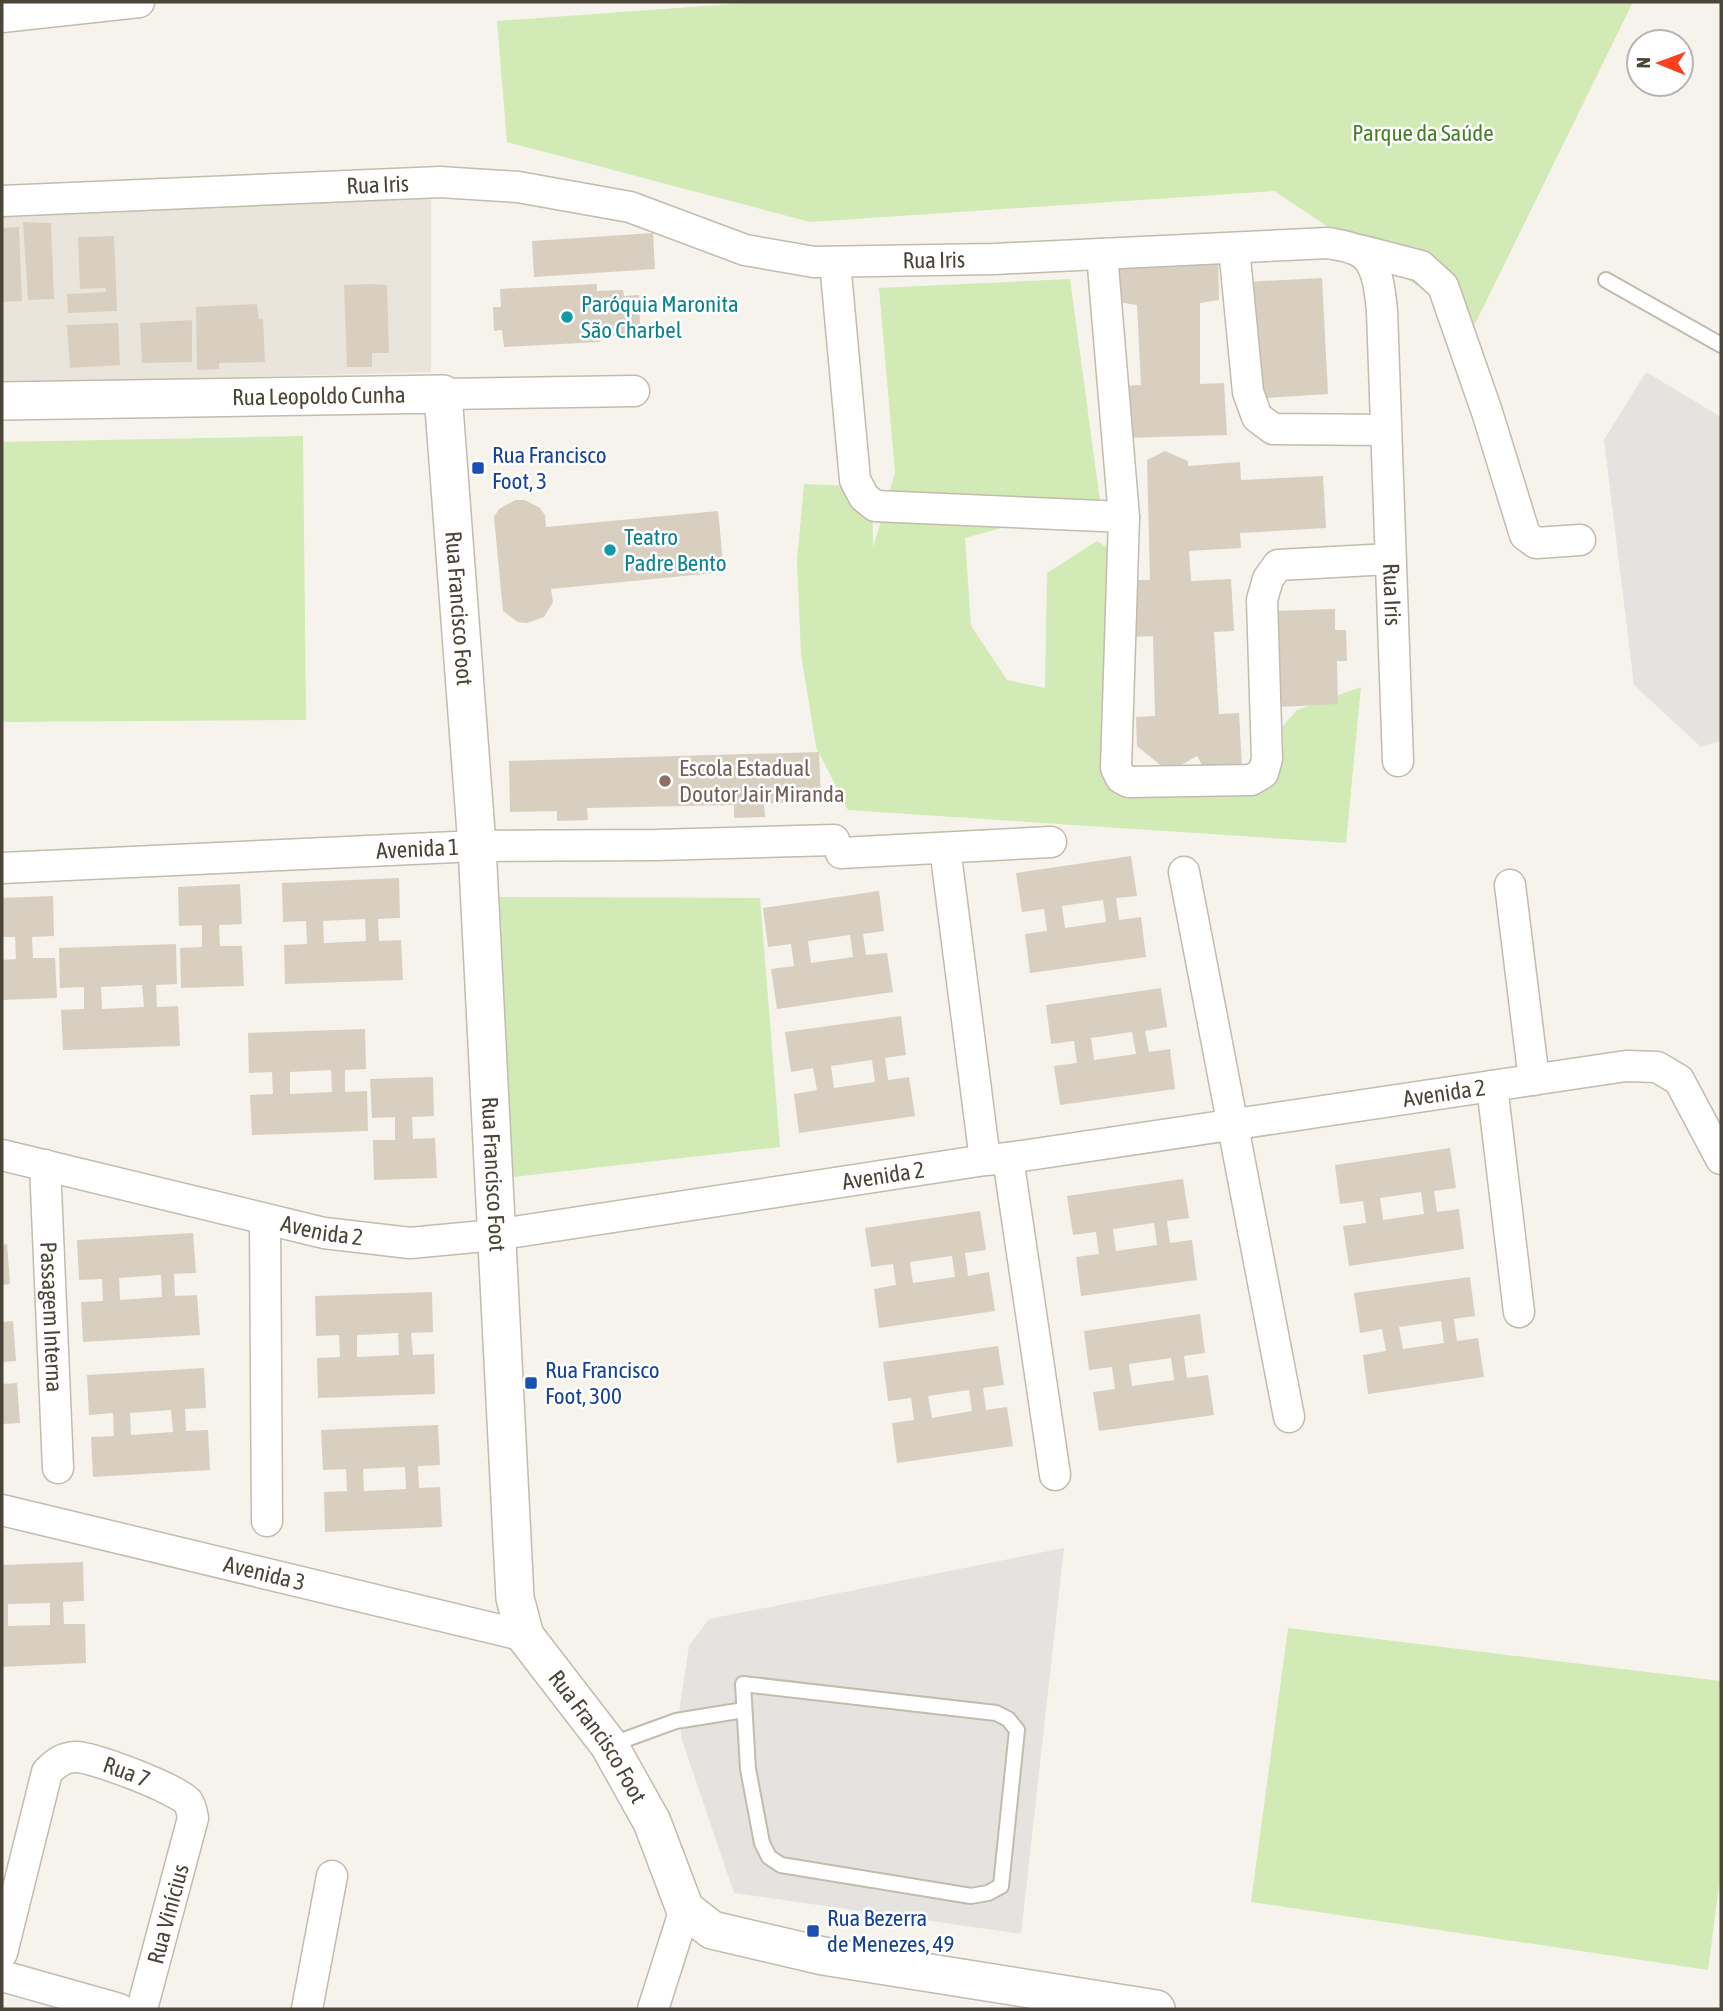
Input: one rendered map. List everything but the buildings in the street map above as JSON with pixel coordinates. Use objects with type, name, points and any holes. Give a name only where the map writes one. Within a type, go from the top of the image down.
[{"type":"street","points":[[2,17],[93,4],[139,2]]},
{"type":"street","name":"Rua Iris","points":[[2,201],[440,182],[517,187],[630,207],[745,250],[814,262],[994,260],[1328,243],[1359,250],[1369,262],[1379,282],[1398,761]]},
{"type":"street","points":[[1234,248],[1248,392],[1257,416],[1273,429],[1385,430]]},
{"type":"street","points":[[1359,250],[1421,266],[1443,286],[1525,535],[1536,543],[1580,540]]},
{"type":"street","points":[[1102,254],[1124,517],[1116,768],[1121,778],[1129,782],[1251,780],[1263,773],[1267,759],[1262,600],[1268,579],[1278,565],[1390,559]]},
{"type":"street","points":[[835,262],[855,480],[863,497],[875,506],[1124,517]]},
{"type":"street","name":"Rua Leopoldo Cunha","points":[[2,401],[634,391]]},
{"type":"street","name":"Rua Francisco Foot","points":[[443,394],[477,846],[515,1598],[525,1636],[609,1745],[652,1822],[685,1909]]},
{"type":"street","name":"Avenida 1","points":[[2,868],[477,846],[945,848],[1051,842]]},
{"type":"street","points":[[945,848],[996,1159],[1055,1475]]},
{"type":"street","points":[[1184,872],[1289,1417]]},
{"type":"street","points":[[1510,885],[1534,1080]]},
{"type":"street","name":"Avenida 2","points":[[2,1155],[324,1233],[410,1243],[495,1236],[1626,1066],[1657,1067],[1679,1080],[1721,1159]]},
{"type":"street","points":[[1492,1086],[1519,1312]]},
{"type":"street","name":"Passagem Interna","points":[[46,1165],[58,1468]]},
{"type":"street","points":[[265,1219],[267,1521]]},
{"type":"street","name":"Avenida 3","points":[[2,1510],[525,1636]]},
{"type":"street","name":"Rua 7","points":[[2,1953],[47,1772],[54,1765],[64,1759],[78,1757],[134,1774],[176,1792],[190,1804],[193,1818]]},
{"type":"street","name":"Rua Vinícius","points":[[142,2009],[193,1818]]},
{"type":"street","points":[[307,2009],[332,1876]]},
{"type":"street","points":[[653,2009],[685,1909],[712,1930],[823,1956],[1156,2009]]},
{"type":"street","points":[[2,1976],[120,2009]]},
{"type":"lane","points":[[1606,281],[1721,345]]},
{"type":"lane","points":[[743,1684],[996,1713],[1008,1719],[1017,1730],[1001,1886],[988,1893],[971,1896],[781,1866],[769,1857],[762,1843],[748,1769],[744,1710],[743,1684]]},
{"type":"lane","points":[[609,1745],[676,1721],[744,1710]]},
{"type":"shaded area","points":[[431,194],[431,372],[2,384],[2,212]]},
{"type":"shaded area","points":[[1646,372],[1721,417],[1721,741],[1701,747],[1634,685],[1604,440]]},
{"type":"shaded area","points":[[1064,1548],[1021,1934],[734,1893],[682,1740],[679,1712],[689,1646],[709,1619]]},
{"type":"green space","name":"Parque da Saúde","points":[[760,2],[1633,2],[1475,324],[1274,191],[810,222],[507,142],[497,21]]},
{"type":"green space","points":[[1070,279],[1100,501],[965,538],[971,626],[1007,680],[1045,688],[1047,573],[1097,541],[1108,548],[1121,768],[1247,767],[1297,710],[1361,687],[1346,843],[848,810],[816,747],[801,654],[797,561],[804,484],[872,487],[873,548],[895,473],[879,288]]},
{"type":"green space","points":[[303,436],[306,720],[2,722],[2,442]]},
{"type":"green space","points":[[499,897],[760,898],[780,1147],[513,1177]]},
{"type":"green space","points":[[1288,1628],[1721,1681],[1721,1871],[1708,1970],[1251,1902]]},
{"type":"place","name":"Paróquia Maronita São Charbel","points":[[567,317]]},
{"type":"place","name":"Rua Francisco Foot, 3","points":[[478,468]]},
{"type":"place","name":"Teatro Padre Bento","points":[[610,550]]},
{"type":"place","name":"Escola Estadual Doutor Jair Miranda","points":[[665,781]]},
{"type":"place","name":"Rua Francisco Foot, 300","points":[[531,1383]]},
{"type":"place","name":"Rua Bezerra de Menezes, 49","points":[[813,1931]]}]
